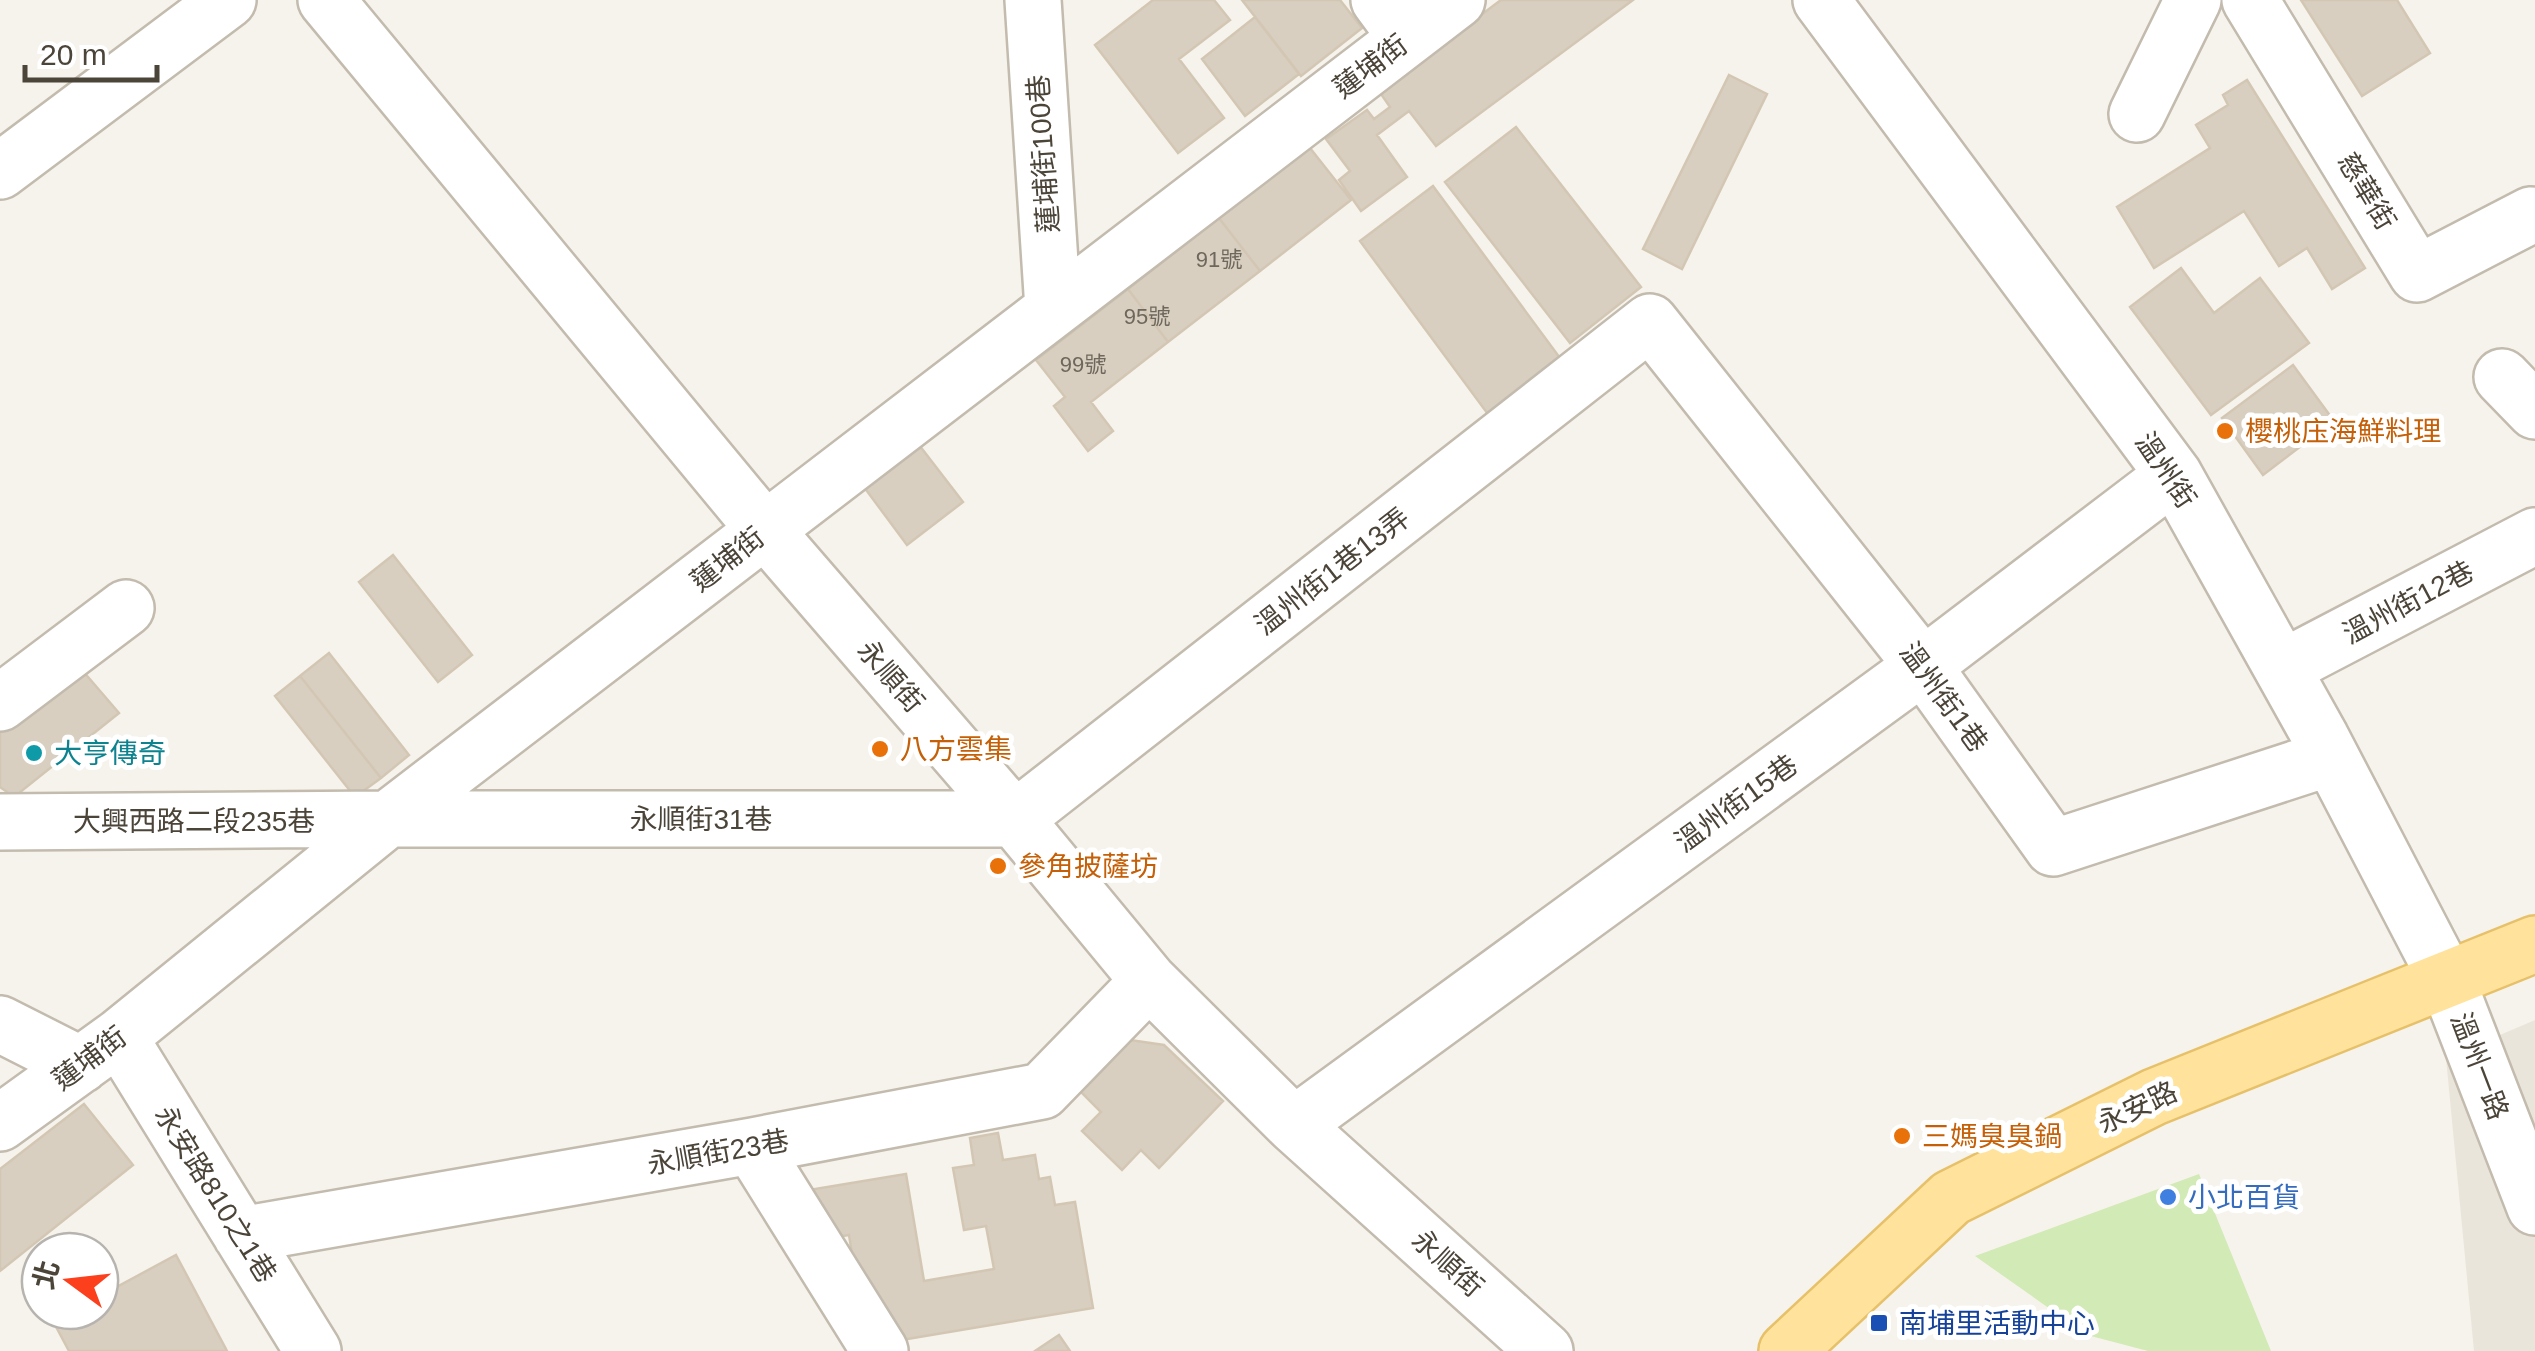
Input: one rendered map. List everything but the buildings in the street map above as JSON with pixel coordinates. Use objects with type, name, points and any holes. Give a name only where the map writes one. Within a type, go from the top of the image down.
[{"type":"main road","name":"永安路","points":[[1787,1351],[1951,1198],[2154,1096],[2535,944]]},
{"type":"street","points":[[0,171],[228,0]]},
{"type":"street","name":"永順街","points":[[326,0],[765,530],[1149,981],[1294,1125],[1545,1351]]},
{"type":"street","name":"蓮埔街100巷","points":[[1034,0],[1053,309]]},
{"type":"street","name":"蓮埔街","points":[[0,1123],[100,1051],[388,819],[1053,309],[1393,19],[1458,0]]},
{"type":"street","name":"溫州街","points":[[1821,0],[2174,476],[2282,668],[2447,980]]},
{"type":"street","points":[[2136,114],[2193,0]]},
{"type":"street","name":"慈華街","points":[[2250,0],[2418,274],[2530,215]]},
{"type":"street","name":"溫州街1巷","points":[[1650,322],[1924,666],[2053,848],[2329,758]]},
{"type":"street","name":"溫州街1巷13弄","points":[[1015,819],[1650,322]]},
{"type":"street","name":"溫州街15巷","points":[[1294,1125],[1924,666],[2174,476]]},
{"type":"street","name":"溫州街12巷","points":[[2282,668],[2535,536]]},
{"type":"street","points":[[0,704],[126,608]]},
{"type":"street","name":"永順街31巷","points":[[388,819],[1015,819]]},
{"type":"street","name":"大興西路二段235巷","points":[[0,822],[388,819]]},
{"type":"street","name":"溫州一路","points":[[2447,980],[2535,1208]]},
{"type":"street","name":"永順街23巷","points":[[241,1235],[1042,1091],[1149,981]]},
{"type":"street","points":[[0,1024],[100,1051]]},
{"type":"street","name":"永安路810之1巷","points":[[100,1051],[241,1235],[312,1351]]},
{"type":"street","points":[[752,1146],[880,1351]]},
{"type":"shaded area","points":[[2535,1020],[2535,1351],[2474,1351],[2446,1058]]},
{"type":"green space","points":[[2199,1174],[2271,1351],[2148,1351],[2087,1335],[1975,1256]]},
{"type":"place","name":"櫻桃庒海鮮料理","points":[[2225,431]]},
{"type":"place","name":"八方雲集","points":[[880,749]]},
{"type":"place","name":"大亨傳奇","points":[[34,753]]},
{"type":"place","name":"參角披薩坊","points":[[998,866]]},
{"type":"place","name":"三媽臭臭鍋","points":[[1902,1136]]},
{"type":"place","name":"小北百貨","points":[[2168,1197]]},
{"type":"place","name":"南埔里活動中心","points":[[1879,1323]]}]
